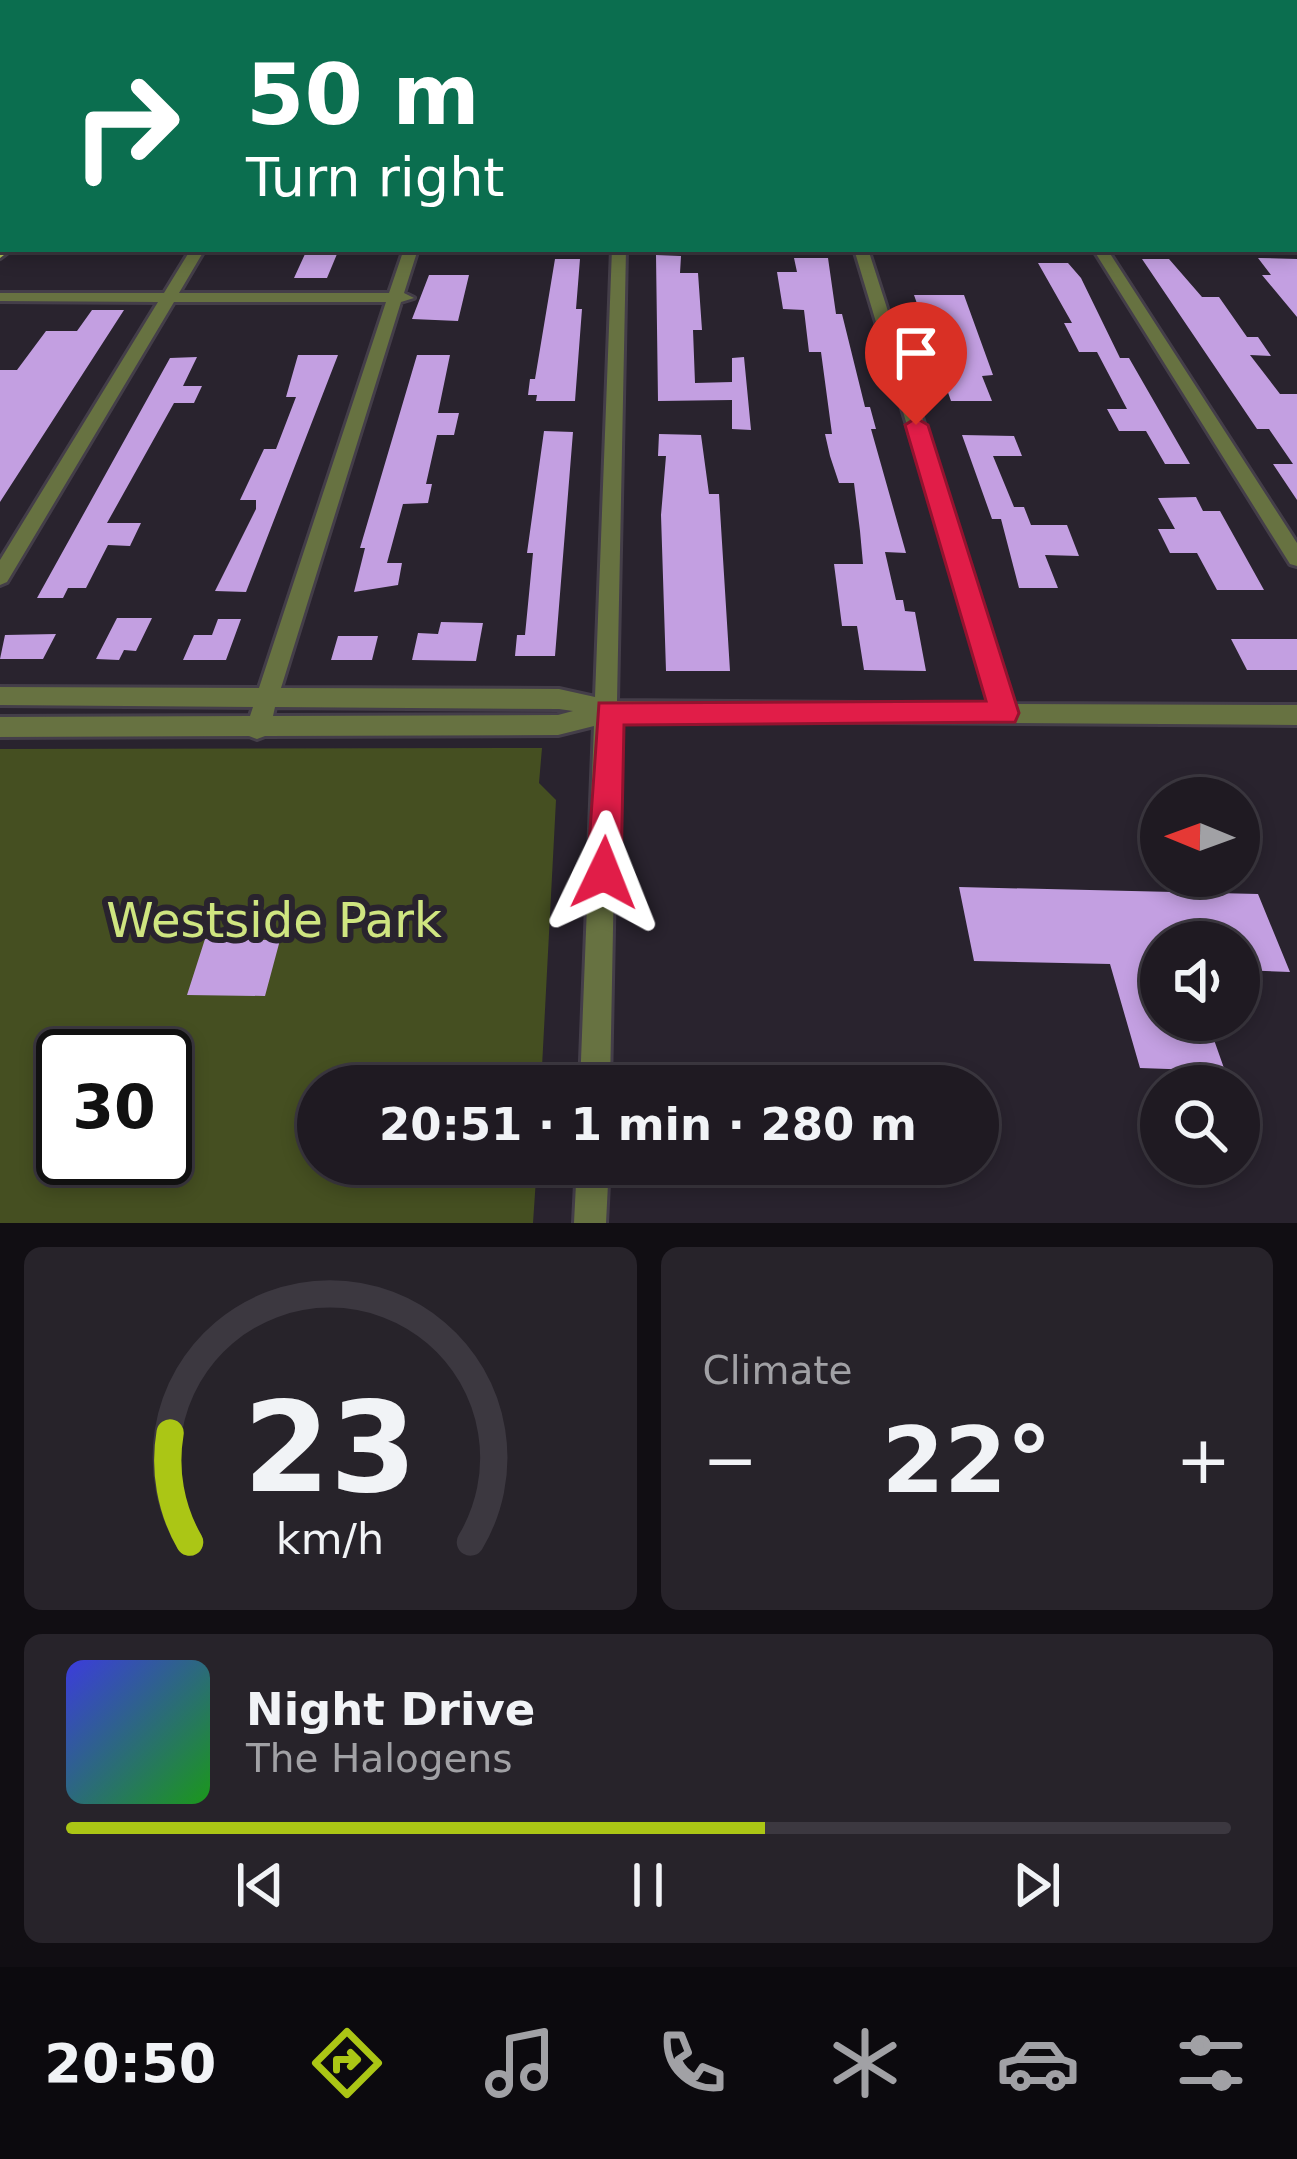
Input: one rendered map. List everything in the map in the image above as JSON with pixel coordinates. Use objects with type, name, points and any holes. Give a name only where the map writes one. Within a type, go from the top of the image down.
[{"type":"street","points":[[0,577],[196,252]]},
{"type":"street","points":[[257,729],[401,298],[411,252]]},
{"type":"street","points":[[597,1065],[619,252]]},
{"type":"street","points":[[863,252],[1004,713]]},
{"type":"street","points":[[1102,252],[1297,559]]},
{"type":"street","points":[[0,297],[401,298]]},
{"type":"street","points":[[0,696],[560,700],[610,712],[1297,715]]},
{"type":"street","points":[[0,727],[558,725],[610,712]]},
{"type":"street","points":[[590,1223],[592,1185]]},
{"type":"green space","name":"Westside Park","points":[[542,748],[539,783],[556,800],[542,1065],[297,1065],[297,1185],[536,1185],[533,1223],[0,1223],[0,749]]},
{"type":"building","points":[[305,254],[337,254],[327,278],[294,278]]},
{"type":"building","points":[[656,255],[681,256],[680,273],[698,273],[702,330],[693,330],[695,383],[732,382],[732,358],[744,357],[751,430],[732,429],[732,400],[658,401]]},
{"type":"building","points":[[794,258],[828,258],[836,314],[842,314],[865,407],[870,407],[876,429],[871,429],[906,553],[885,552],[896,600],[903,600],[905,611],[915,612],[926,671],[864,670],[857,626],[842,626],[834,564],[863,564],[854,483],[839,483],[830,456],[825,434],[832,434],[821,352],[809,352],[804,310],[783,309],[777,272],[797,272]]},
{"type":"building","points":[[1258,258],[1297,259],[1297,317],[1262,275],[1271,275]]},
{"type":"building","points":[[555,259],[580,259],[576,309],[582,309],[575,401],[536,401],[537,395],[528,395],[530,379],[535,379]]},
{"type":"building","points":[[1142,259],[1169,259],[1202,297],[1219,297],[1247,337],[1258,337],[1271,356],[1250,355],[1280,394],[1297,394],[1297,500],[1273,464],[1293,464],[1269,429],[1257,429]]},
{"type":"building","points":[[1038,263],[1068,263],[1081,278],[1120,358],[1129,358],[1190,464],[1165,464],[1146,431],[1119,431],[1107,409],[1127,409],[1097,352],[1079,352],[1064,323],[1072,323]]},
{"type":"building","points":[[429,275],[469,275],[458,321],[412,319]]},
{"type":"building","points":[[914,295],[964,295],[993,375],[982,376],[992,401],[951,401]]},
{"type":"building","points":[[92,310],[124,310],[0,502],[0,370],[17,370],[46,331],[77,331]]},
{"type":"building","points":[[298,355],[338,355],[246,592],[215,591],[256,509],[256,500],[240,500],[264,449],[276,449],[296,397],[286,397]]},
{"type":"building","points":[[417,355],[450,355],[438,413],[459,413],[454,435],[437,435],[426,484],[432,484],[428,503],[403,504],[387,563],[402,563],[398,585],[354,592],[365,548],[360,548]]},
{"type":"building","points":[[197,357],[183,386],[202,386],[194,403],[174,403],[107,523],[141,523],[130,546],[108,545],[86,588],[68,588],[63,598],[37,598],[170,358]]},
{"type":"building","points":[[544,431],[573,432],[555,656],[515,656],[517,635],[525,635],[533,553],[527,553]]},
{"type":"building","points":[[659,434],[701,435],[709,494],[719,494],[730,671],[666,671],[661,515],[666,456],[658,456]]},
{"type":"building","points":[[962,435],[1014,436],[1022,456],[993,456],[1014,507],[1024,507],[1031,525],[1067,525],[1079,556],[1045,555],[1058,588],[1019,588],[1001,519],[992,519]]},
{"type":"building","points":[[1196,497],[1203,511],[1220,511],[1264,590],[1217,590],[1197,553],[1170,553],[1158,529],[1175,529],[1158,498]]},
{"type":"building","points":[[117,618],[152,618],[136,651],[124,650],[119,660],[96,659]]},
{"type":"building","points":[[218,619],[241,619],[226,660],[183,660],[194,635],[212,635]]},
{"type":"building","points":[[441,622],[483,623],[476,661],[412,660],[418,633],[438,634]]},
{"type":"building","points":[[56,634],[43,659],[0,659],[5,635]]},
{"type":"building","points":[[338,636],[378,636],[372,660],[331,660]]},
{"type":"building","points":[[1231,639],[1297,639],[1297,670],[1247,670]]},
{"type":"building","points":[[959,887],[1140,891],[1140,897],[1259,897],[1290,972],[1260,971],[1260,921],[1140,921],[1140,1041],[1214,1041],[1223,1065],[1140,1068],[1110,964],[974,961]]},
{"type":"building","points":[[205,939],[280,940],[265,996],[187,995]]},
{"type":"route","points":[[604,873],[610,712],[1004,713],[916,425]]}]
